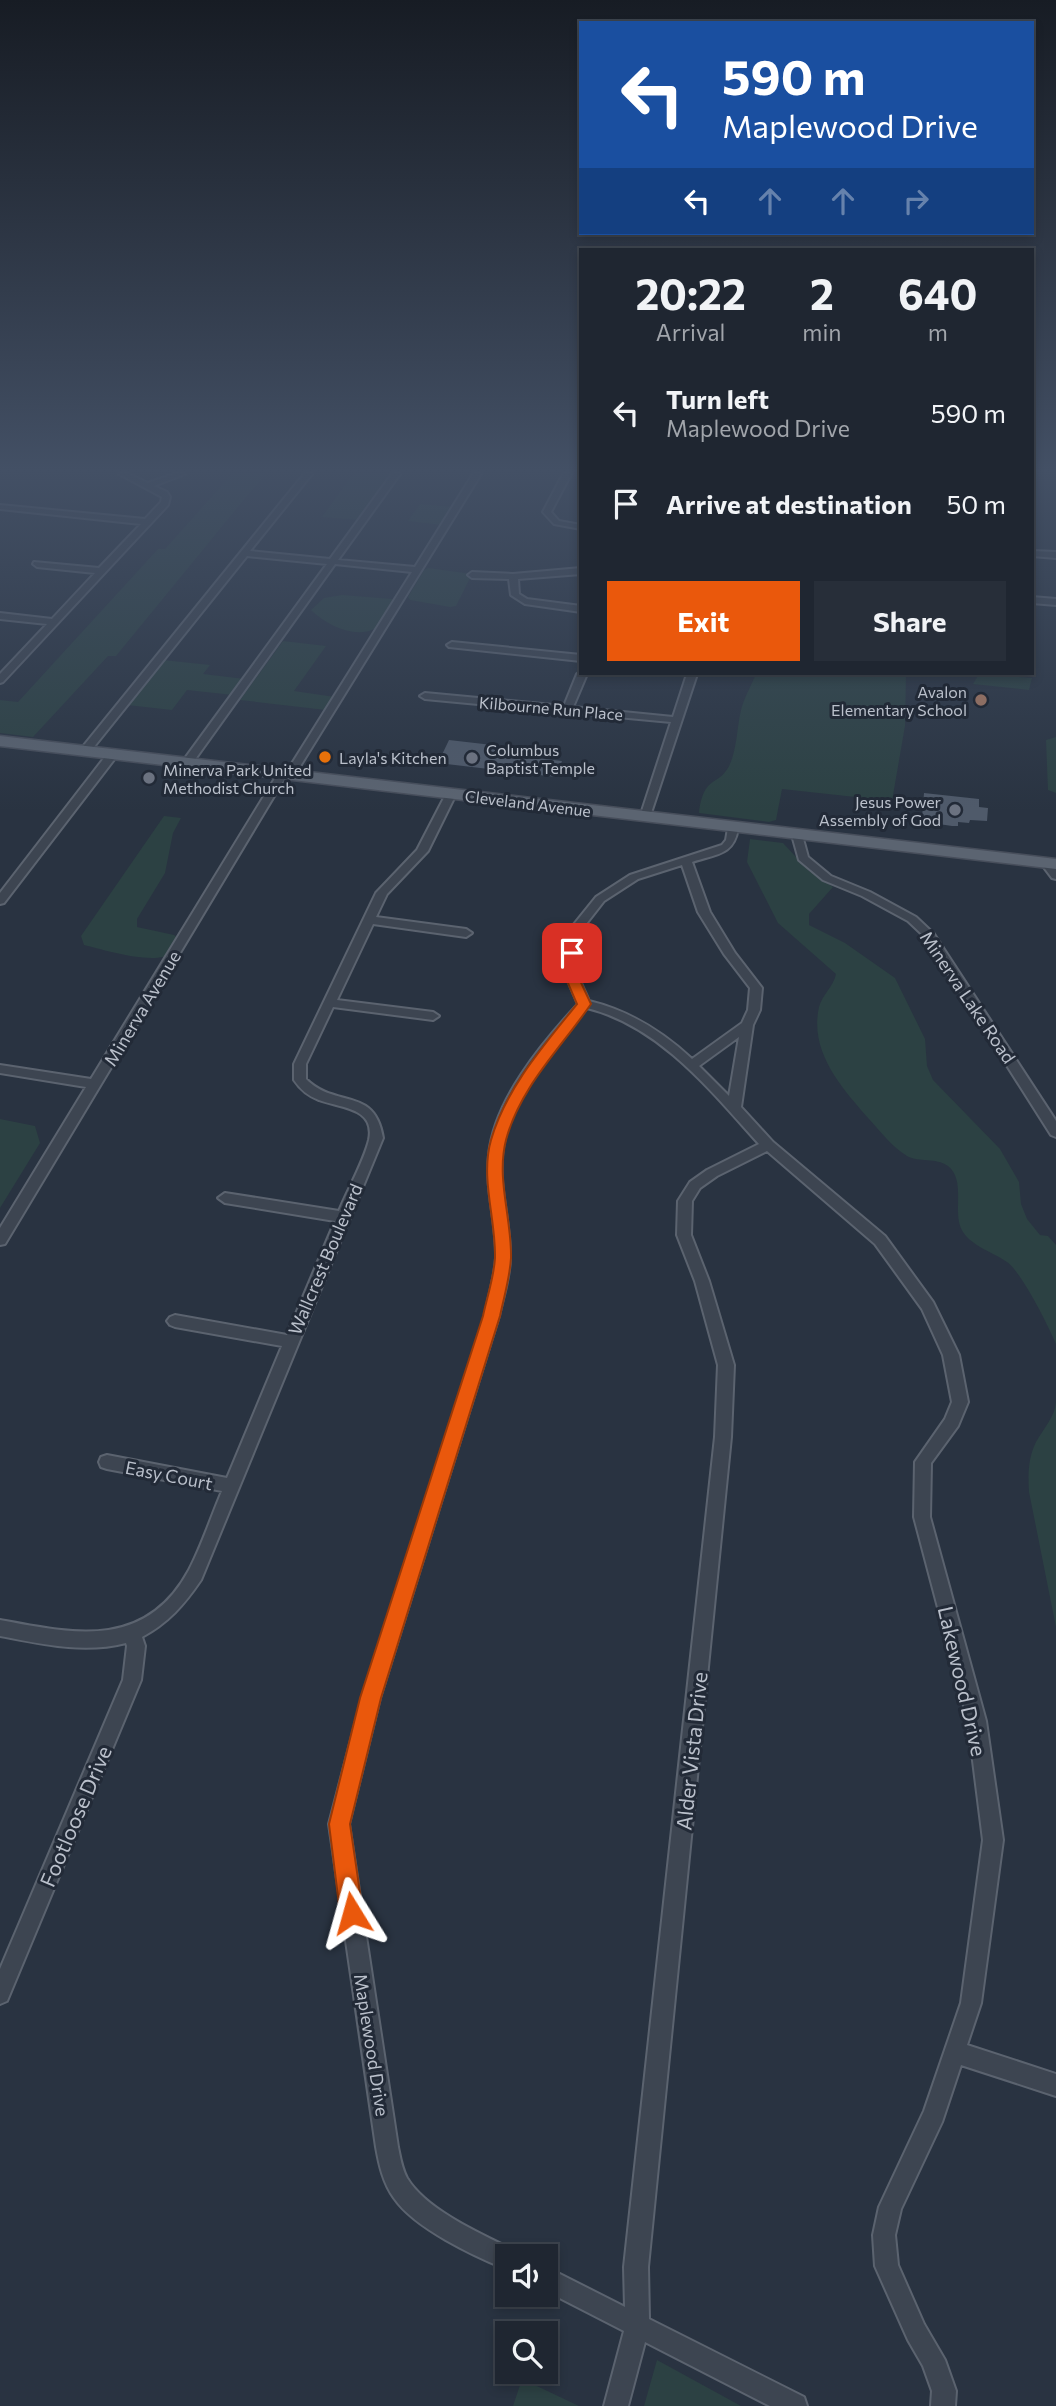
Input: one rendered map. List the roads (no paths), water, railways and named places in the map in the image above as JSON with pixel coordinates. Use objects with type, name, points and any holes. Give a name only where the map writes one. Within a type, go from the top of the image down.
[{"type":"main road","name":"Cleveland Avenue","points":[[0,741],[1053,867]]},
{"type":"street","points":[[0,680],[87,586]]},
{"type":"street","points":[[85,751],[217,586]]},
{"type":"street","points":[[187,763],[314,586]]},
{"type":"street","name":"Minerva Avenue","points":[[0,1240],[286,775],[407,586]]},
{"type":"street","points":[[514,586],[515,595],[525,601],[579,609]]},
{"type":"street","points":[[1034,600],[1056,602]]},
{"type":"street","points":[[0,616],[54,622]]},
{"type":"street","points":[[452,645],[579,658]]},
{"type":"street","points":[[567,711],[582,675]]},
{"type":"street","points":[[645,817],[692,675]]},
{"type":"street","name":"Kilbourne Run Place","points":[[425,696],[677,720]]},
{"type":"street","points":[[0,901],[112,755]]},
{"type":"street","name":"Wallcrest Boulevard","points":[[0,1628],[78,1642],[132,1634],[159,1619],[182,1597],[195,1574],[376,1138],[376,1124],[368,1112],[353,1104],[314,1093],[300,1080],[300,1064],[386,887],[422,851],[451,794]]},
{"type":"street","points":[[584,1004],[570,974],[573,933],[600,900],[634,877],[726,847],[731,840],[733,828]]},
{"type":"street","name":"Minerva Lake Road","points":[[797,835],[803,859],[828,878],[866,894],[912,919],[930,936],[1056,1132]]},
{"type":"street","points":[[685,859],[704,912],[730,954],[756,988],[734,1108]]},
{"type":"street","points":[[369,920],[466,933]]},
{"type":"street","points":[[329,1003],[433,1016]]},
{"type":"street","name":"Lakewood Drive","points":[[584,1004],[626,1017],[661,1037],[768,1144],[880,1240],[928,1306],[951,1355],[960,1402],[952,1422],[923,1462],[922,1517],[977,1721],[993,1840],[971,2003],[934,2114],[890,2207],[884,2235],[887,2266],[916,2332],[933,2360],[944,2391],[943,2406]]},
{"type":"street","name":"Maplewood Drive","points":[[495,2252],[447,2228],[401,2191],[387,2157],[384,2120],[340,1824],[371,1698],[492,1316],[503,1258],[496,1187],[498,1141],[516,1099],[540,1060],[584,1004]]},
{"type":"street","points":[[691,1066],[747,1026]]},
{"type":"street","points":[[0,1069],[96,1084]]},
{"type":"street","name":"Alder Vista Drive","points":[[616,2406],[638,2328],[636,2267],[724,1425],[726,1365],[702,1281],[684,1235],[685,1201],[695,1185],[712,1172],[768,1144]]},
{"type":"street","points":[[225,1198],[342,1217]]},
{"type":"street","points":[[175,1321],[291,1342]]},
{"type":"street","name":"Easy Court","points":[[107,1462],[231,1486]]},
{"type":"street","name":"Footloose Drive","points":[[0,1994],[132,1680],[136,1646],[132,1634]]},
{"type":"street","points":[[955,2052],[1056,2084]]},
{"type":"street","points":[[558,2285],[795,2406]]},
{"type":"place","name":"Avalon Elementary School","points":[[981,700]]},
{"type":"place","name":"Layla's Kitchen","points":[[325,757]]},
{"type":"place","name":"Columbus Baptist Temple","points":[[472,758]]},
{"type":"place","name":"Minerva Park United Methodist Church","points":[[149,778]]},
{"type":"place","name":"Jesus Power Assembly of God","points":[[955,810]]}]
